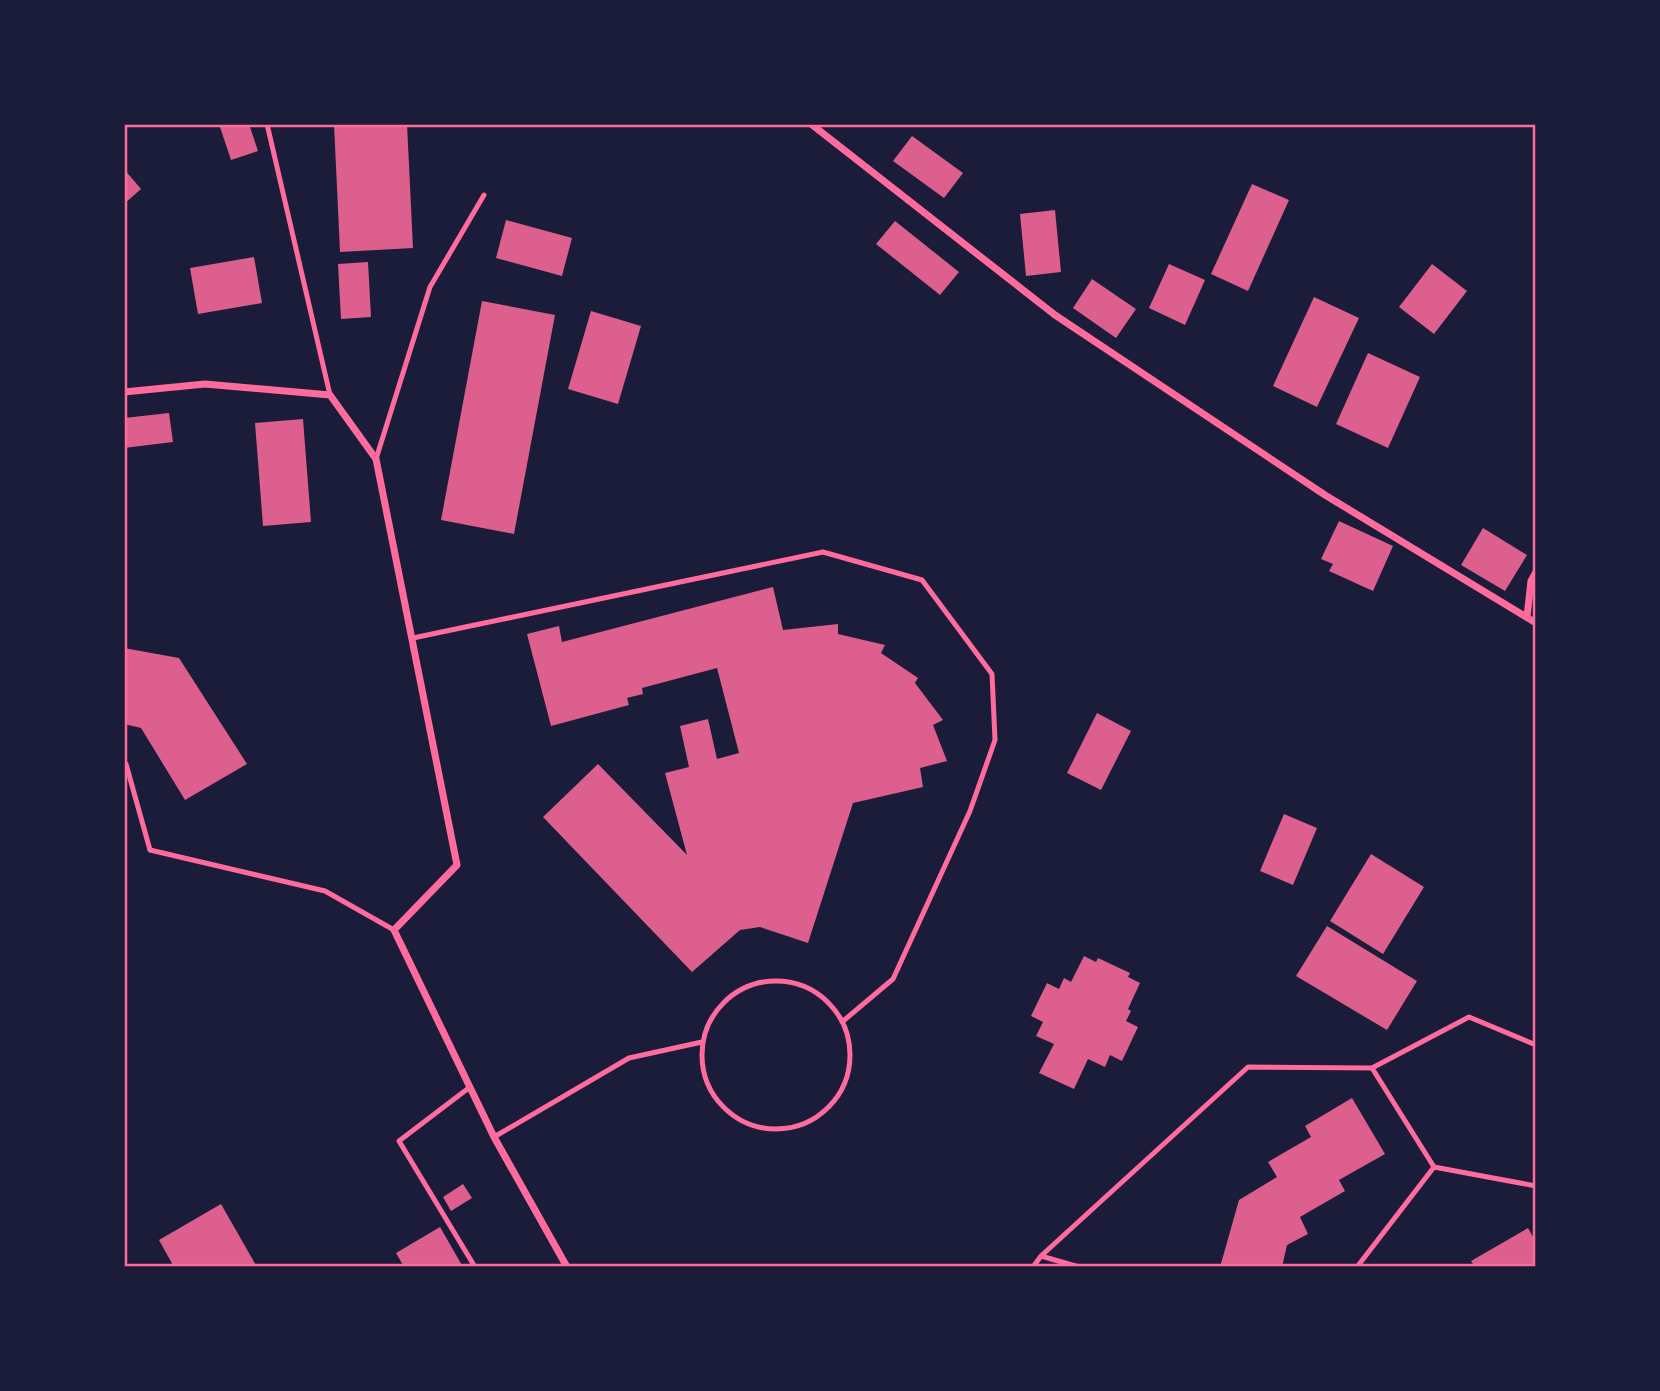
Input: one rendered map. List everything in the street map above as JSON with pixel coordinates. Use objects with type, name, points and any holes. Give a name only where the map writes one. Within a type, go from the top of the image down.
[{"type":"street","points":[[811,124],[1055,315],[1325,495],[1536,623]]},
{"type":"street","points":[[124,392],[205,384],[330,394],[376,459],[457,865],[394,930],[494,1137],[567,1267]]},
{"type":"street","points":[[1527,617],[1531,580],[1536,572]]},
{"type":"lane","points":[[267,124],[330,394]]},
{"type":"lane","points":[[376,459],[430,287],[484,195]]},
{"type":"lane","points":[[413,638],[823,552],[922,580],[992,674],[995,740],[970,811],[893,979],[842,1022]]},
{"type":"lane","points":[[125,764],[150,850],[325,891],[394,930]]},
{"type":"lane","points":[[771,980],[795,983],[817,993],[836,1010],[842,1022],[850,1056],[846,1080],[834,1101],[816,1118],[793,1128],[769,1129],[745,1123],[725,1109],[710,1090],[702,1067],[702,1042],[711,1019],[726,999],[747,986],[771,980]]},
{"type":"lane","points":[[1033,1267],[1041,1256],[1248,1067],[1373,1068],[1469,1017],[1536,1045]]},
{"type":"lane","points":[[494,1137],[629,1058],[702,1042]]},
{"type":"lane","points":[[1373,1068],[1434,1167],[1536,1186]]},
{"type":"lane","points":[[470,1087],[400,1141],[475,1267]]},
{"type":"lane","points":[[1357,1267],[1434,1167]]},
{"type":"lane","points":[[1041,1256],[1079,1267]]},
{"type":"building","points":[[219,124],[249,124],[258,151],[231,160]]},
{"type":"building","points":[[334,124],[407,124],[413,248],[340,252]]},
{"type":"building","points":[[912,136],[963,173],[944,198],[893,161]]},
{"type":"building","points":[[124,169],[141,189],[124,204]]},
{"type":"building","points":[[1252,184],[1289,200],[1248,291],[1211,274]]},
{"type":"building","points":[[1055,210],[1061,272],[1026,276],[1020,214]]},
{"type":"building","points":[[506,220],[572,238],[562,276],[496,258]]},
{"type":"building","points":[[895,221],[959,272],[940,295],[876,244]]},
{"type":"building","points":[[254,257],[262,303],[198,314],[190,268]]},
{"type":"building","points":[[368,262],[371,317],[341,319],[338,264]]},
{"type":"building","points":[[1169,264],[1205,280],[1185,325],[1149,308]]},
{"type":"building","points":[[1432,264],[1467,291],[1434,334],[1399,307]]},
{"type":"building","points":[[1092,279],[1136,309],[1116,338],[1073,308]]},
{"type":"building","points":[[1314,297],[1359,318],[1317,407],[1273,386]]},
{"type":"building","points":[[482,301],[555,315],[514,534],[441,520]]},
{"type":"building","points":[[591,311],[641,326],[618,404],[568,389]]},
{"type":"building","points":[[1368,353],[1420,377],[1388,448],[1336,424]]},
{"type":"building","points":[[169,413],[173,442],[124,448],[124,418]]},
{"type":"building","points":[[303,419],[311,522],[263,526],[255,423]]},
{"type":"building","points":[[1339,521],[1393,546],[1373,591],[1329,571],[1333,564],[1321,559]]},
{"type":"building","points":[[1483,528],[1527,555],[1505,591],[1461,565]]},
{"type":"building","points":[[773,587],[783,630],[838,624],[838,634],[885,645],[881,653],[918,678],[915,683],[943,720],[933,725],[947,761],[920,768],[923,787],[853,803],[808,943],[760,927],[740,930],[692,972],[543,817],[598,764],[687,855],[665,773],[689,767],[680,726],[708,719],[717,759],[739,753],[717,668],[642,688],[643,694],[627,698],[629,705],[551,726],[527,634],[559,626],[562,642]]},
{"type":"building","points":[[124,648],[179,658],[247,764],[185,800],[141,728],[124,724]]},
{"type":"building","points":[[1097,713],[1131,731],[1101,790],[1067,773]]},
{"type":"building","points":[[1284,814],[1317,828],[1293,885],[1260,871]]},
{"type":"building","points":[[1371,854],[1424,887],[1383,954],[1330,921]]},
{"type":"building","points":[[1327,926],[1417,981],[1387,1030],[1296,976]]},
{"type":"building","points":[[1084,956],[1096,962],[1098,958],[1130,973],[1128,977],[1140,983],[1128,1009],[1131,1011],[1126,1021],[1138,1027],[1122,1061],[1110,1055],[1105,1067],[1088,1059],[1074,1089],[1039,1073],[1054,1044],[1036,1036],[1043,1022],[1031,1016],[1047,983],[1059,989],[1064,978],[1071,982]]},
{"type":"building","points":[[1352,1098],[1385,1154],[1339,1180],[1345,1191],[1300,1217],[1308,1234],[1287,1245],[1282,1267],[1220,1267],[1239,1200],[1277,1177],[1268,1162],[1311,1137],[1305,1126]]},
{"type":"building","points":[[463,1184],[472,1198],[451,1211],[443,1197]]},
{"type":"building","points":[[221,1204],[257,1267],[174,1267],[159,1240]]},
{"type":"building","points":[[440,1227],[463,1267],[404,1267],[396,1253]]},
{"type":"building","points":[[1528,1228],[1536,1242],[1536,1267],[1475,1267],[1471,1261]]}]
